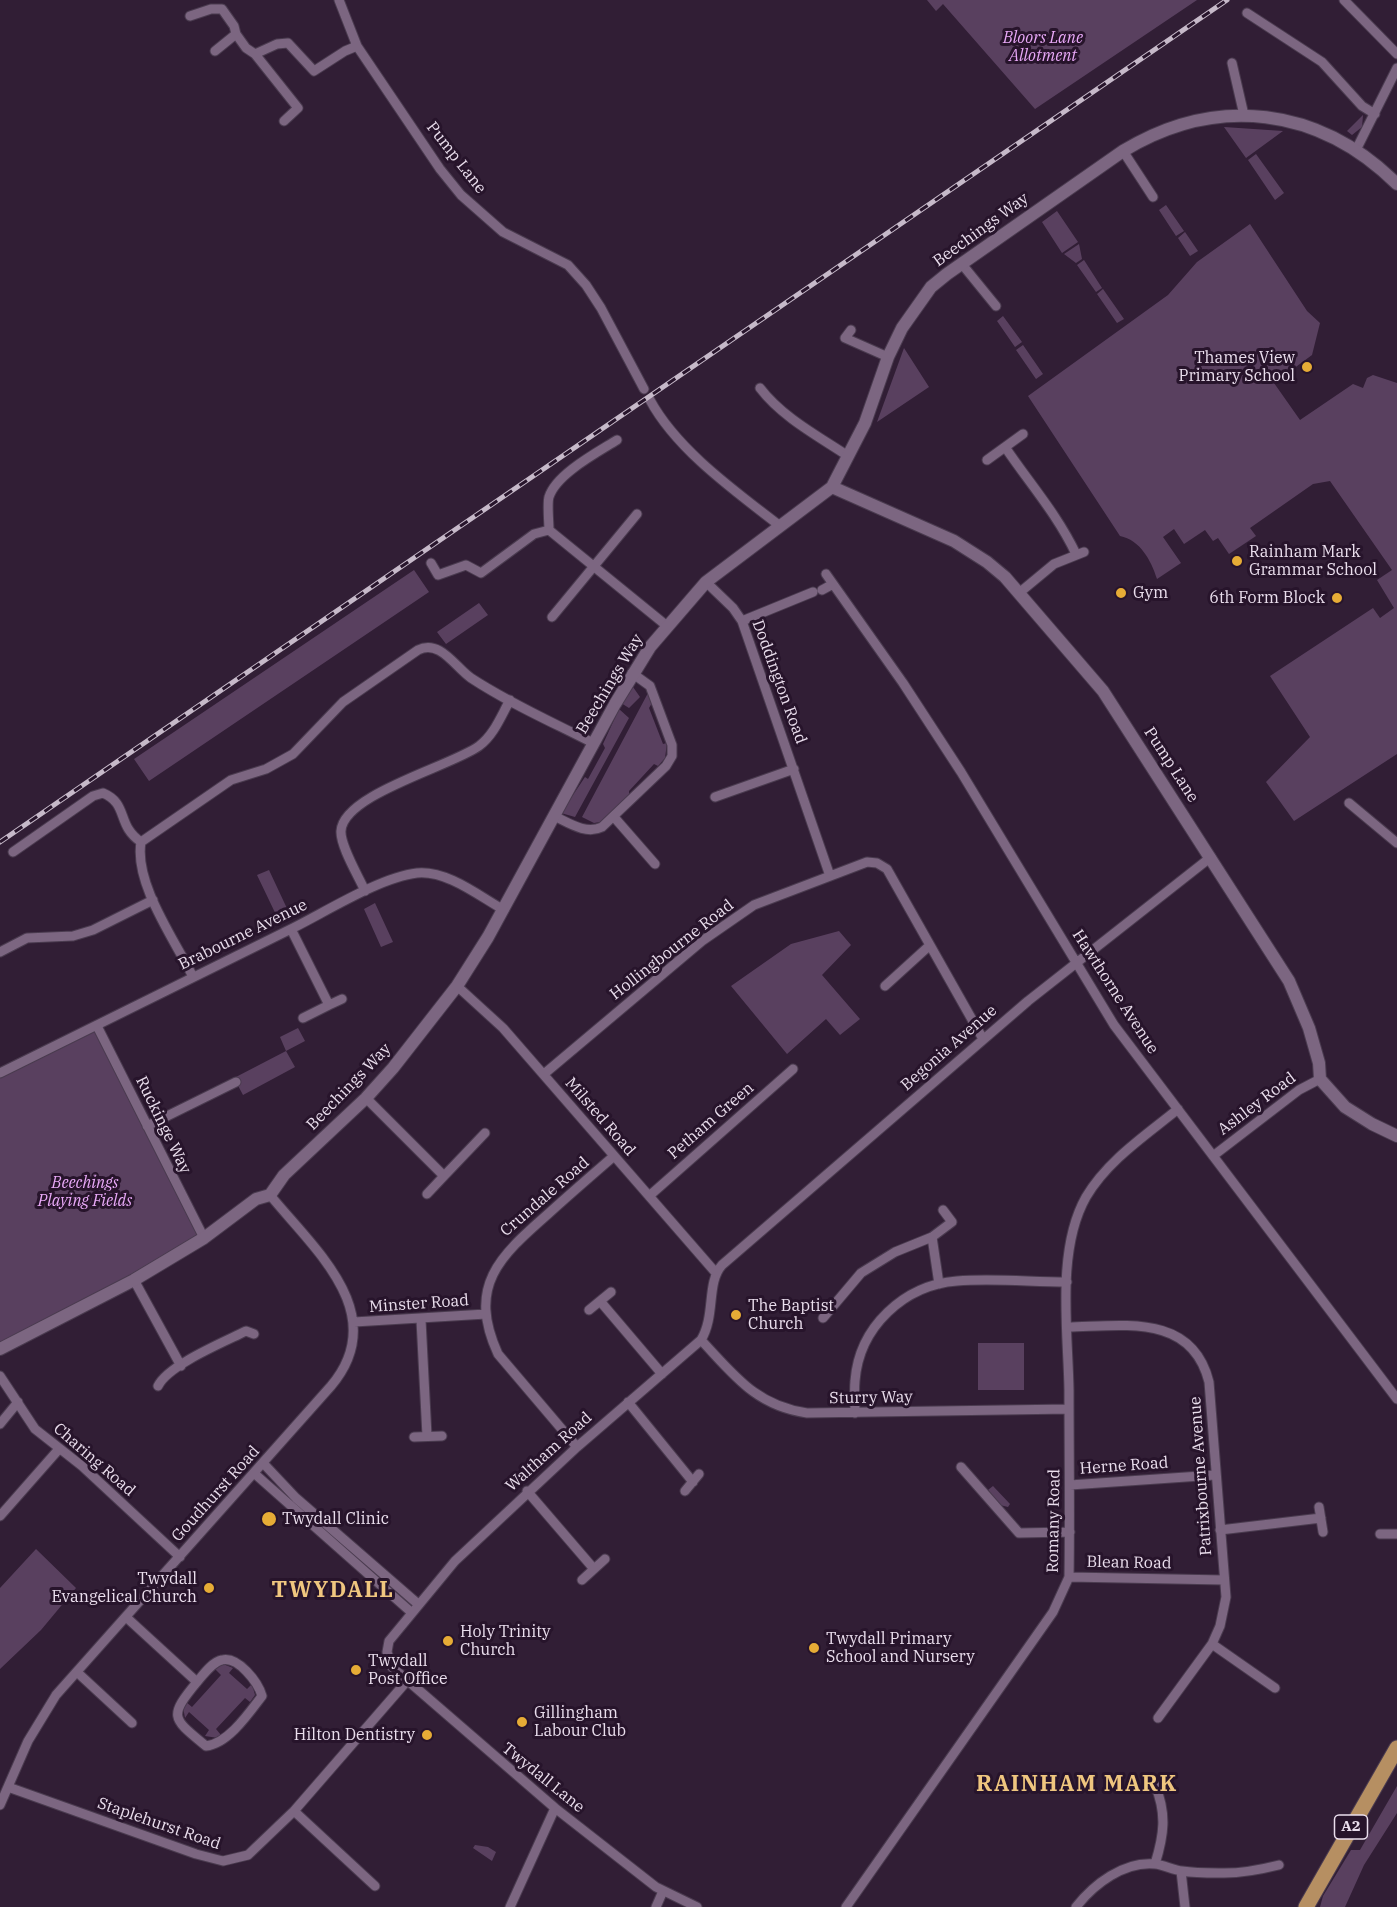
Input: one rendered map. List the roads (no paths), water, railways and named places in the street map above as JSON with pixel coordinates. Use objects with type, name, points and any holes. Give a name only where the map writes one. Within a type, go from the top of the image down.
[{"type":"main road","name":"A2","points":[[1306,1907],[1397,1748]]},
{"type":"street","name":"Pump Lane","points":[[339,0],[357,46],[440,169],[461,195],[502,232],[568,265],[586,285],[644,389]]},
{"type":"street","points":[[1344,0],[1397,54]]},
{"type":"street","points":[[190,16],[211,9],[222,9],[246,48],[255,54],[298,108],[284,121]]},
{"type":"street","points":[[1247,13],[1322,62],[1365,109],[1375,114]]},
{"type":"street","points":[[215,51],[236,33]]},
{"type":"street","points":[[255,54],[277,44],[288,43],[315,71],[345,51],[357,46]]},
{"type":"street","points":[[1232,63],[1244,116]]},
{"type":"street","points":[[1356,150],[1397,68]]},
{"type":"street","name":"Beechings Way","points":[[0,1349],[134,1280],[204,1238],[256,1199],[270,1195],[284,1175],[366,1098],[457,986],[504,910],[632,673],[667,626],[706,582],[832,487],[865,423],[888,357],[902,327],[931,287],[961,263],[1123,151],[1144,138],[1184,123],[1244,116],[1269,117],[1300,124],[1330,135],[1356,150],[1397,184]]},
{"type":"street","points":[[1123,151],[1153,197]]},
{"type":"street","points":[[961,263],[996,306]]},
{"type":"street","points":[[850,330],[845,338],[888,357]]},
{"type":"street","points":[[760,388],[770,401],[789,416],[848,456]]},
{"type":"street","points":[[650,399],[662,420],[712,473],[780,526]]},
{"type":"street","points":[[987,460],[1023,434]]},
{"type":"street","points":[[549,530],[549,500],[554,488],[570,471],[617,440]]},
{"type":"street","points":[[1005,447],[1035,490],[1054,511],[1080,553],[1054,564],[1019,593]]},
{"type":"street","name":"Pump Lane","points":[[832,487],[970,549],[1019,593],[1103,692],[1294,989],[1317,1055],[1320,1079]]},
{"type":"street","points":[[552,617],[637,513]]},
{"type":"street","points":[[431,563],[438,575],[466,565],[481,573],[534,534],[549,530]]},
{"type":"street","points":[[549,530],[667,626]]},
{"type":"street","name":"Hawthorne Avenue","points":[[826,574],[961,771],[1118,1030],[1397,1399]]},
{"type":"street","name":"Doddington Road","points":[[706,582],[733,608],[742,621],[830,876]]},
{"type":"street","points":[[742,621],[833,584]]},
{"type":"street","points":[[141,842],[231,780],[266,770],[293,754],[348,699],[423,648],[442,652],[461,670],[510,700],[593,743]]},
{"type":"street","points":[[554,816],[585,830],[595,831],[614,817],[666,766],[672,756],[672,745],[650,686],[632,673]]},
{"type":"street","points":[[365,891],[343,843],[341,831],[344,822],[355,810],[394,784],[461,758],[481,745],[492,733],[510,700]]},
{"type":"street","name":"Doddington Road","points":[[715,796],[794,769]]},
{"type":"street","points":[[13,852],[93,795],[103,793],[113,799],[122,811],[126,830],[141,842]]},
{"type":"street","points":[[1349,803],[1397,843]]},
{"type":"street","points":[[614,817],[655,864]]},
{"type":"street","points":[[141,842],[141,869],[153,900],[192,975]]},
{"type":"street","name":"Begonia Avenue","points":[[716,1273],[983,1039],[1211,857]]},
{"type":"street","name":"Hollingbourne Road","points":[[544,1074],[702,941],[754,905],[867,862],[883,866],[983,1039]]},
{"type":"street","name":"Brabourne Avenue","points":[[0,1073],[97,1026],[192,975],[291,929],[365,891],[404,876],[419,873],[452,881],[504,910]]},
{"type":"street","points":[[0,952],[27,938],[73,936],[93,930],[153,900]]},
{"type":"street","points":[[291,929],[329,1005]]},
{"type":"street","points":[[885,986],[929,946]]},
{"type":"street","name":"Milsted Road","points":[[457,986],[490,1014],[716,1273]]},
{"type":"street","points":[[303,1018],[342,999]]},
{"type":"street","name":"Ruckinge Way","points":[[97,1026],[204,1238]]},
{"type":"street","name":"Petham Green","points":[[648,1196],[793,1069]]},
{"type":"street","points":[[1320,1079],[1350,1111],[1397,1136]]},
{"type":"street","name":"Ashley Road","points":[[1213,1156],[1299,1090],[1320,1079]]},
{"type":"street","points":[[147,1126],[236,1082]]},
{"type":"street","points":[[366,1098],[444,1176]]},
{"type":"street","name":"Romany Road","points":[[846,1907],[1053,1612],[1069,1577],[1067,1282],[1071,1239],[1087,1197],[1113,1162],[1178,1109]]},
{"type":"street","points":[[427,1194],[485,1132]]},
{"type":"street","name":"Crundale Road","points":[[577,1447],[498,1354],[490,1337],[486,1314],[487,1292],[495,1268],[509,1247],[615,1156]]},
{"type":"street","name":"Goudhurst Road","points":[[0,1805],[41,1717],[56,1695],[255,1473],[340,1374],[351,1347],[354,1322],[342,1285],[270,1195]]},
{"type":"street","points":[[823,1318],[861,1273],[895,1252],[932,1237],[952,1221],[943,1210]]},
{"type":"street","points":[[932,1237],[939,1284]]},
{"type":"street","name":"Waltham Road","points":[[387,1652],[389,1641],[455,1561],[527,1491],[701,1340],[710,1321],[716,1273]]},
{"type":"street","points":[[134,1280],[181,1366]]},
{"type":"street","points":[[855,1413],[855,1381],[858,1362],[874,1326],[890,1308],[913,1292],[957,1281],[1067,1282]]},
{"type":"street","points":[[589,1310],[611,1292]]},
{"type":"street","points":[[600,1301],[662,1374]]},
{"type":"street","name":"Minster Road","points":[[354,1322],[421,1320],[486,1314]]},
{"type":"street","points":[[421,1320],[427,1436]]},
{"type":"street","name":"Patrixbourne Avenue","points":[[1068,1327],[1141,1326],[1164,1330],[1188,1343],[1205,1366],[1209,1382],[1226,1597],[1220,1626],[1212,1644],[1158,1718]]},
{"type":"street","points":[[158,1386],[161,1380],[181,1366],[246,1331],[254,1334]]},
{"type":"street","name":"Sturry Way","points":[[701,1340],[745,1387],[770,1404],[786,1410],[807,1413],[855,1413],[1069,1409]]},
{"type":"street","name":"Charing Road","points":[[0,1376],[35,1429],[82,1466],[180,1557]]},
{"type":"street","points":[[0,1424],[18,1402]]},
{"type":"street","points":[[628,1402],[696,1478],[685,1491]]},
{"type":"street","points":[[414,1437],[442,1436]]},
{"type":"street","points":[[0,1516],[58,1449]]},
{"type":"street","points":[[263,1463],[296,1498],[418,1604]]},
{"type":"street","points":[[961,1467],[1019,1533],[1070,1532]]},
{"type":"street","points":[[255,1473],[411,1612]]},
{"type":"street","name":"Herne Road","points":[[1070,1485],[1215,1475]]},
{"type":"street","points":[[527,1491],[594,1569]]},
{"type":"street","points":[[1319,1507],[1323,1532]]},
{"type":"street","points":[[1220,1530],[1321,1518]]},
{"type":"street","points":[[1380,1534],[1397,1534]]},
{"type":"street","points":[[582,1580],[605,1559]]},
{"type":"street","name":"Blean Road","points":[[1069,1577],[1224,1580]]},
{"type":"street","points":[[126,1617],[197,1682]]},
{"type":"street","points":[[1212,1644],[1275,1688]]},
{"type":"street","name":"Twydall Lane","points":[[387,1652],[392,1667],[407,1681],[555,1808],[663,1891],[697,1907]]},
{"type":"street","points":[[224,1659],[233,1661],[254,1680],[262,1696],[225,1738],[216,1745],[206,1746],[179,1723],[177,1716],[177,1708],[197,1682],[216,1662],[224,1659]]},
{"type":"street","points":[[78,1673],[132,1723]]},
{"type":"street","name":"Staplehurst Road","points":[[8,1787],[196,1854],[223,1861],[248,1855],[294,1811],[407,1681]]},
{"type":"street","points":[[1155,1785],[1165,1820],[1155,1864]]},
{"type":"street","points":[[510,1907],[555,1808]]},
{"type":"street","points":[[294,1811],[375,1886]]},
{"type":"street","points":[[1076,1907],[1094,1887],[1122,1870],[1155,1864],[1181,1871],[1242,1874],[1279,1865]]},
{"type":"street","points":[[1181,1871],[1185,1907]]},
{"type":"street","points":[[656,1907],[663,1891]]},
{"type":"railway","points":[[0,842],[1227,0]]},
{"type":"place","name":"Thames View Primary School","points":[[1307,367]]},
{"type":"place","name":"Rainham Mark Grammar School","points":[[1237,561]]},
{"type":"place","name":"Gym","points":[[1121,593]]},
{"type":"place","name":"6th Form Block","points":[[1337,598]]},
{"type":"place","name":"The Baptist Church","points":[[736,1315]]},
{"type":"place","name":"Twydall Clinic","points":[[269,1519]]},
{"type":"place","name":"Twydall Evangelical Church","points":[[209,1588]]},
{"type":"place","name":"Holy Trinity Church","points":[[448,1641]]},
{"type":"place","name":"Twydall Primary School and Nursery","points":[[814,1648]]},
{"type":"place","name":"Twydall Post Office","points":[[356,1670]]},
{"type":"place","name":"Gillingham Labour Club","points":[[522,1722]]},
{"type":"place","name":"Hilton Dentistry","points":[[427,1735]]},
{"type":"district","name":"TWYDALL","points":[[333,1591]]},
{"type":"district","name":"RAINHAM MARK","points":[[1077,1785]]},
{"type":"park label","name":"Bloors Lane Allotment","points":[[1043,47]]},
{"type":"park label","name":"Beechings Playing Fields","points":[[85,1192]]}]
